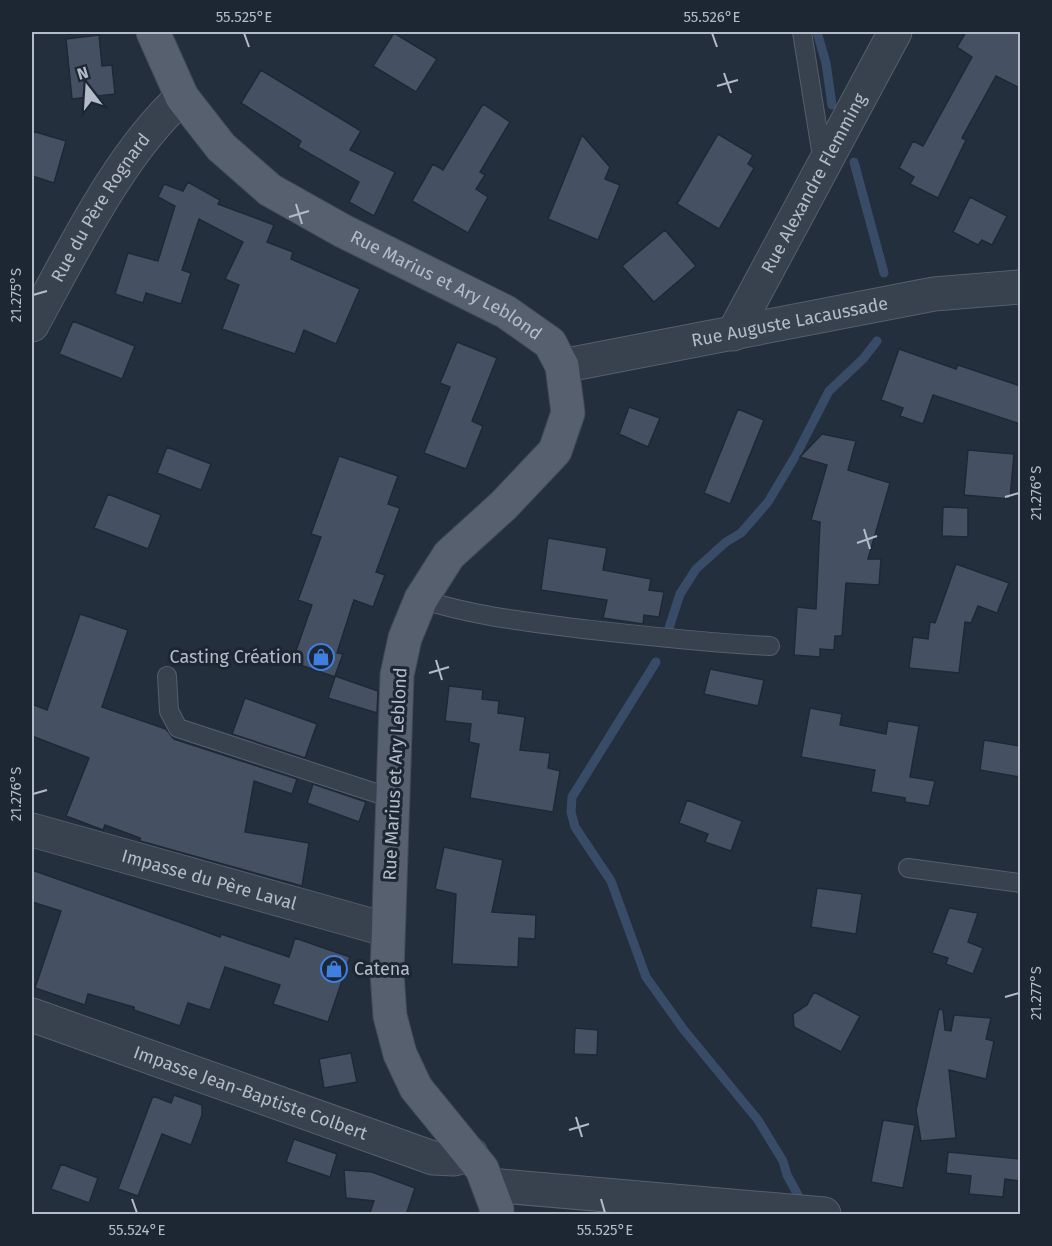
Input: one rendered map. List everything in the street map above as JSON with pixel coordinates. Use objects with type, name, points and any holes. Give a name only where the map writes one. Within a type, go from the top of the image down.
[{"type":"main road","name":"Rue Marius et Ary Leblond","points":[[153,32],[182,97],[221,147],[270,190],[343,231],[506,312],[550,343],[562,366],[568,413],[555,451],[504,505],[449,555],[420,599],[405,638],[397,675],[388,930],[390,1016],[400,1054],[416,1088],[471,1154],[493,1200]]},
{"type":"street","name":"Rue Alexandre Flemming","points":[[733,334],[895,32]]},
{"type":"street","name":"Rue du Père Rognard","points":[[32,325],[109,188],[168,109],[182,97]]},
{"type":"street","name":"Rue Auguste Lacaussade","points":[[562,366],[934,294],[1020,287]]},
{"type":"street","name":"Impasse du Père Laval","points":[[32,830],[388,930]]},
{"type":"street","name":"Impasse Jean-Baptiste Colbert","points":[[32,1015],[433,1158],[454,1159],[471,1154]]},
{"type":"street","points":[[493,1200],[824,1215]]},
{"type":"lane","points":[[802,32],[823,165]]},
{"type":"lane","points":[[420,599],[447,608],[546,624],[703,642],[771,646]]},
{"type":"lane","points":[[167,676],[169,711],[178,728],[391,798]]},
{"type":"lane","points":[[908,868],[1020,883]]},
{"type":"building","points":[[966,32],[1020,32],[1020,88],[996,76],[962,138],[966,140],[938,198],[910,184],[914,177],[899,168],[913,141],[923,146],[972,57],[957,47]]},
{"type":"building","points":[[394,33],[437,59],[416,92],[373,66]]},
{"type":"building","points":[[99,35],[102,66],[112,65],[115,94],[72,99],[66,39]]},
{"type":"building","points":[[261,70],[361,131],[350,150],[395,172],[374,216],[349,202],[359,182],[298,147],[301,141],[241,103]]},
{"type":"building","points":[[483,104],[510,122],[480,172],[485,175],[476,189],[488,197],[468,233],[412,201],[433,164],[443,170]]},
{"type":"building","points":[[32,131],[66,141],[54,183],[32,176]]},
{"type":"building","points":[[718,134],[753,155],[748,164],[754,168],[719,229],[677,204]]},
{"type":"building","points":[[582,135],[610,167],[605,179],[620,185],[598,240],[548,219]]},
{"type":"building","points":[[188,182],[220,200],[218,204],[274,225],[267,242],[293,252],[291,259],[360,289],[336,344],[304,330],[295,354],[222,329],[239,285],[225,279],[243,242],[199,219],[182,270],[191,273],[181,304],[146,293],[143,303],[115,294],[128,253],[158,261],[175,206],[158,197],[164,184],[183,191]]},
{"type":"building","points":[[970,197],[1007,216],[992,245],[982,240],[978,245],[953,232]]},
{"type":"building","points":[[665,230],[696,266],[654,302],[622,266]]},
{"type":"building","points":[[73,321],[135,346],[122,379],[59,354]]},
{"type":"building","points":[[457,342],[497,358],[472,421],[483,426],[466,469],[424,453],[450,387],[440,383]]},
{"type":"building","points":[[899,349],[956,369],[958,365],[1020,386],[1020,424],[933,395],[923,424],[900,416],[903,408],[881,400]]},
{"type":"building","points":[[629,407],[660,418],[648,447],[619,434]]},
{"type":"building","points":[[738,409],[764,420],[730,504],[704,493]]},
{"type":"building","points":[[822,434],[856,441],[848,470],[890,483],[868,559],[881,559],[879,585],[846,583],[842,636],[835,636],[834,650],[820,649],[820,657],[794,655],[797,607],[816,609],[820,522],[811,520],[827,465],[800,457]]},
{"type":"building","points":[[167,447],[211,464],[201,490],[157,473]]},
{"type":"building","points":[[968,450],[1014,454],[1010,499],[964,495]]},
{"type":"building","points":[[339,456],[398,476],[388,504],[400,508],[376,572],[385,575],[373,607],[354,600],[337,653],[343,654],[335,676],[378,691],[377,713],[328,698],[335,677],[292,662],[312,605],[298,600],[321,537],[311,534]]},
{"type":"building","points":[[108,494],[161,515],[148,549],[94,528]]},
{"type":"building","points":[[943,507],[968,508],[968,537],[942,536]]},
{"type":"building","points":[[548,538],[607,548],[603,570],[651,579],[649,590],[664,592],[659,617],[644,615],[643,624],[603,618],[607,600],[541,590]]},
{"type":"building","points":[[956,564],[1009,583],[997,613],[978,606],[971,623],[965,622],[959,673],[909,668],[913,637],[928,639],[930,622],[935,623]]},
{"type":"building","points":[[80,614],[128,630],[102,707],[166,729],[174,739],[297,779],[292,794],[254,781],[245,832],[309,843],[302,886],[140,841],[140,838],[105,825],[103,830],[66,816],[89,758],[32,736],[32,704],[47,710]]},
{"type":"building","points":[[710,669],[764,680],[758,706],[704,694]]},
{"type":"building","points":[[449,686],[483,690],[482,699],[499,701],[498,713],[525,717],[520,750],[550,753],[548,768],[560,771],[553,812],[470,798],[479,744],[469,742],[471,724],[445,721]]},
{"type":"building","points":[[245,698],[317,724],[305,758],[232,734]]},
{"type":"building","points":[[810,708],[842,714],[840,725],[886,734],[888,721],[919,726],[910,777],[935,781],[929,806],[905,802],[905,798],[871,792],[875,770],[801,757]]},
{"type":"building","points":[[984,740],[1020,746],[1020,777],[980,770]]},
{"type":"building","points":[[313,784],[366,802],[359,822],[307,803]]},
{"type":"building","points":[[687,800],[742,821],[731,851],[705,842],[708,834],[679,823]]},
{"type":"building","points":[[444,847],[503,860],[492,912],[536,915],[535,939],[519,938],[518,967],[452,964],[456,894],[435,889]]},
{"type":"building","points":[[32,870],[220,937],[221,934],[289,957],[295,938],[350,957],[328,1022],[273,1004],[280,985],[225,967],[210,1010],[188,1003],[180,1026],[134,1010],[134,1007],[88,994],[85,1005],[35,988],[61,911],[32,902]]},
{"type":"building","points":[[817,888],[862,894],[856,934],[811,927]]},
{"type":"building","points":[[949,908],[978,913],[968,942],[983,948],[973,974],[946,964],[948,958],[932,953]]},
{"type":"building","points":[[814,992],[860,1016],[841,1052],[794,1027],[793,1014],[807,1005]]},
{"type":"building","points":[[939,1009],[943,1010],[945,1030],[951,1031],[954,1015],[991,1018],[986,1039],[994,1041],[986,1079],[949,1070],[956,1138],[921,1141],[916,1110]]},
{"type":"building","points":[[575,1028],[598,1030],[597,1055],[574,1054]]},
{"type":"building","points":[[351,1053],[357,1082],[324,1088],[319,1059]]},
{"type":"building","points":[[174,1095],[202,1105],[202,1115],[191,1145],[162,1134],[138,1196],[118,1189],[153,1096],[171,1103]]},
{"type":"building","points":[[883,1120],[915,1125],[903,1188],[871,1182]]},
{"type":"building","points":[[294,1139],[337,1154],[330,1177],[286,1162]]},
{"type":"building","points":[[948,1152],[1020,1159],[1020,1181],[1005,1179],[1003,1197],[969,1194],[971,1176],[946,1173]]},
{"type":"building","points":[[61,1164],[98,1178],[89,1203],[51,1189]]},
{"type":"building","points":[[344,1170],[372,1172],[415,1188],[406,1215],[369,1215],[374,1201],[346,1198]]},
{"type":"waterway","points":[[817,32],[826,63],[832,105]]},
{"type":"waterway","points":[[854,162],[884,273]]},
{"type":"waterway","points":[[668,631],[680,594],[696,569],[726,542],[741,533],[768,502],[796,455],[829,391],[863,359],[877,341]]},
{"type":"waterway","points":[[656,662],[572,797],[571,812],[575,827],[611,881],[646,977],[684,1030],[758,1120],[783,1161],[787,1175],[798,1195]]},
{"type":"place","name":"Casting Création","points":[[321,657]]},
{"type":"place","name":"Catena","points":[[334,969]]}]
